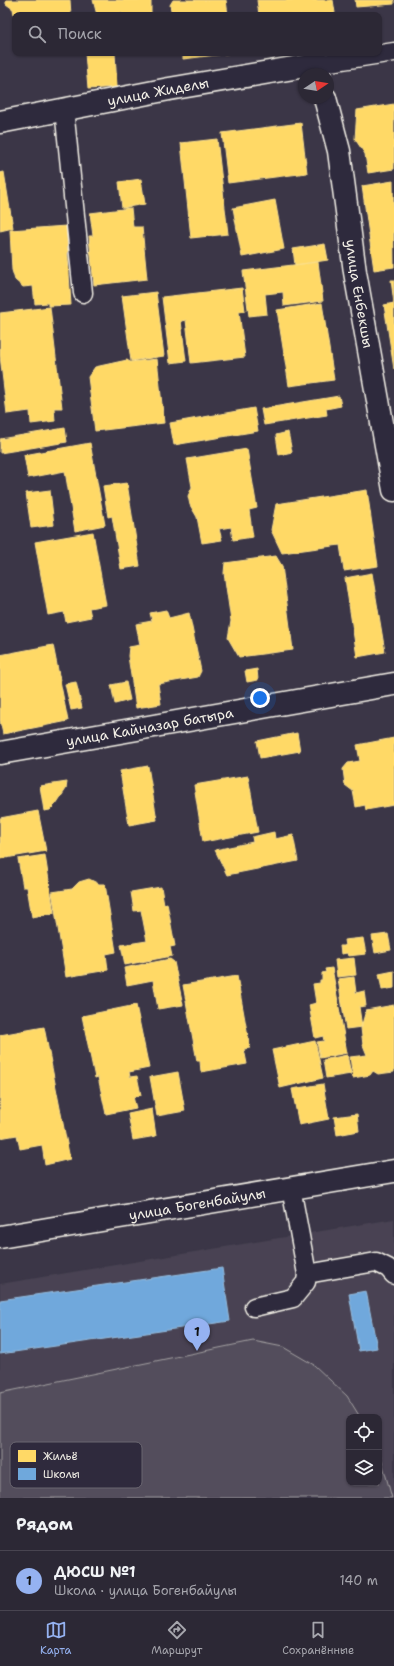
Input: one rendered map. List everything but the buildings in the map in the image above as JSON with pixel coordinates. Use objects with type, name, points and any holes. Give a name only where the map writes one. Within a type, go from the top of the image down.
[{"type":"street","name":"улица Жиделы","points":[[0,122],[169,89],[298,72]]},
{"type":"street","name":"улица Енбекшы","points":[[327,104],[339,151],[355,272],[394,490]]},
{"type":"street","name":"улица Кайназар батыра","points":[[0,754],[394,684]]},
{"type":"street","name":"улица Богенбайулы","points":[[0,1237],[394,1171]]},
{"type":"lane","points":[[382,55],[394,52]]},
{"type":"lane","points":[[322,68],[376,56]]},
{"type":"lane","points":[[64,109],[82,293]]},
{"type":"lane","points":[[254,1307],[293,1298],[306,1282],[307,1274],[292,1188]]},
{"type":"lane","points":[[307,1274],[376,1262],[388,1268],[394,1275]]},
{"type":"shaded area","points":[[394,1219],[394,1498],[0,1498],[0,1284]]},
{"type":"shaded area","points":[[253,1341],[283,1347],[314,1365],[347,1396],[358,1414],[346,1414],[346,1486],[382,1486],[382,1462],[392,1498],[0,1498],[0,1393]]},
{"type":"place","name":"ДЮСШ №1","points":[[197,1351]]}]
